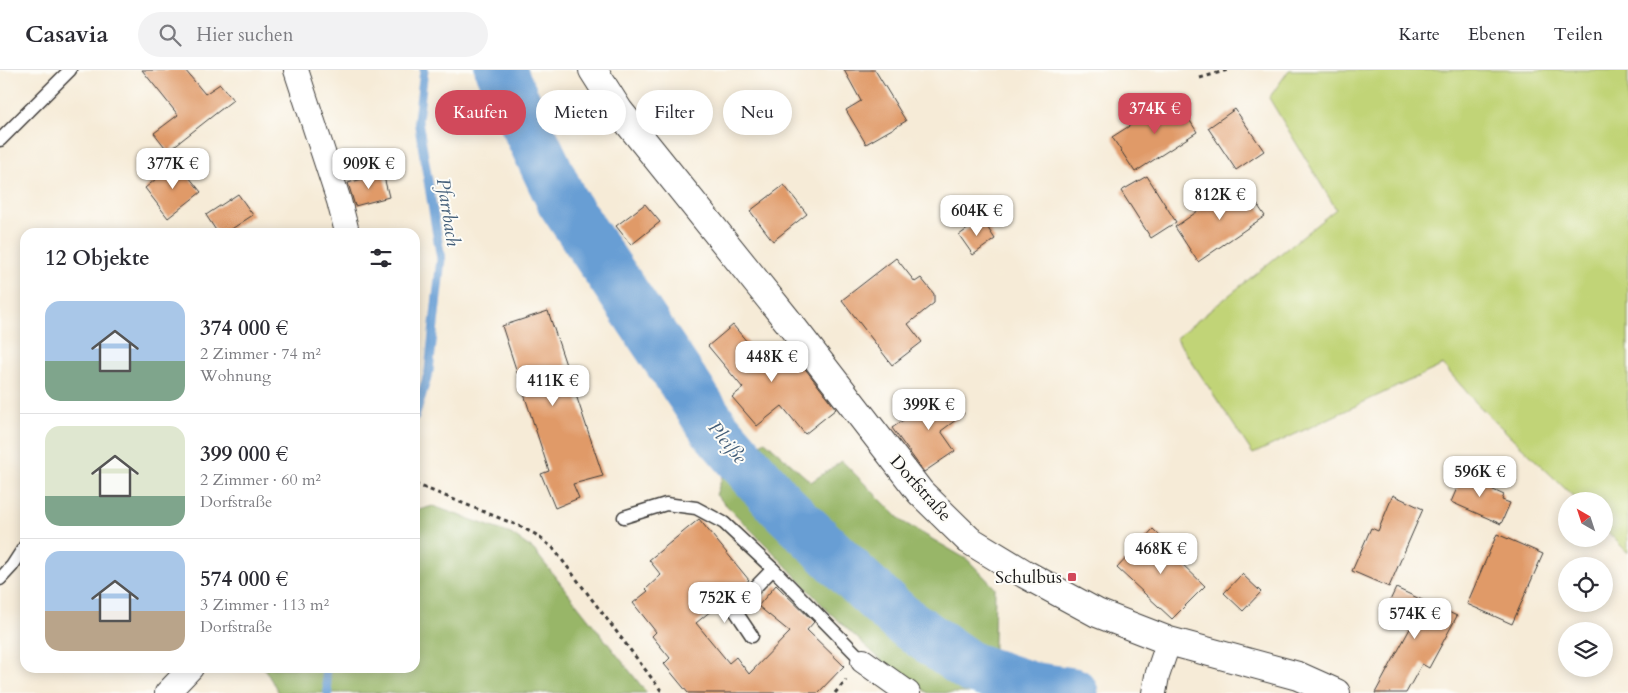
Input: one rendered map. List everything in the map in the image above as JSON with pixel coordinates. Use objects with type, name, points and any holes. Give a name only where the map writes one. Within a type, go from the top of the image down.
[{"type":"street","points":[[296,70],[346,228]]},
{"type":"street","name":"Dorfstraße","points":[[593,70],[619,111],[793,328],[920,492],[969,540],[1025,574],[1097,613],[1169,641],[1298,676],[1336,693]]},
{"type":"street","points":[[1156,685],[1169,641]]},
{"type":"street","points":[[863,661],[908,693]]},
{"type":"street","points":[[167,693],[186,673]]},
{"type":"lane","points":[[0,140],[70,70]]},
{"type":"lane","points":[[624,517],[666,504],[696,508],[724,523],[863,661]]},
{"type":"lane","points":[[0,579],[20,554]]},
{"type":"lane","points":[[752,636],[734,609],[773,570]]},
{"type":"path","points":[[1200,78],[1228,70]]},
{"type":"path","points":[[420,486],[517,525],[535,534],[553,548],[663,693]]},
{"type":"green space","points":[[1289,70],[1628,70],[1628,553],[1613,537],[1613,492],[1569,492],[1479,406],[1443,365],[1253,454],[1176,338],[1336,209],[1269,98]]},
{"type":"green space","points":[[765,441],[811,482],[842,461],[903,522],[968,560],[995,588],[993,693],[928,693],[883,662],[829,612],[716,495],[726,466]]},
{"type":"green space","points":[[433,506],[511,534],[534,550],[647,693],[279,693],[267,673],[420,673],[420,510]]},
{"type":"building","points":[[142,70],[185,70],[205,94],[220,84],[233,100],[168,151],[154,133],[178,115]]},
{"type":"building","points":[[844,70],[875,70],[906,121],[866,144],[846,110],[861,101]]},
{"type":"building","points":[[1175,97],[1197,132],[1135,172],[1112,137]]},
{"type":"building","points":[[1235,109],[1264,151],[1236,170],[1208,128]]},
{"type":"building","points":[[177,162],[201,192],[168,218],[145,188]]},
{"type":"building","points":[[383,173],[389,197],[355,206],[348,183]]},
{"type":"building","points":[[1147,176],[1176,222],[1151,238],[1121,191]]},
{"type":"building","points":[[1241,181],[1265,216],[1198,262],[1175,227]]},
{"type":"building","points":[[784,185],[807,214],[773,241],[750,211]]},
{"type":"building","points":[[238,194],[253,215],[233,228],[214,228],[206,215]]},
{"type":"building","points":[[645,204],[660,222],[631,245],[616,226]]},
{"type":"building","points":[[982,219],[995,239],[973,255],[959,235]]},
{"type":"building","points":[[896,258],[915,282],[921,278],[934,294],[934,303],[908,324],[922,342],[892,365],[842,300]]},
{"type":"building","points":[[548,311],[603,476],[573,484],[579,498],[555,508],[541,474],[549,471],[502,326]]},
{"type":"building","points":[[733,325],[768,367],[790,349],[836,409],[805,434],[782,406],[757,426],[732,397],[743,388],[708,346]]},
{"type":"building","points":[[946,390],[964,414],[941,431],[955,451],[924,472],[892,428]]},
{"type":"building","points":[[1464,472],[1491,483],[1489,488],[1504,495],[1502,500],[1510,503],[1501,524],[1451,502]]},
{"type":"building","points":[[1393,495],[1423,509],[1389,587],[1352,571],[1371,528],[1378,531]]},
{"type":"building","points":[[699,519],[749,580],[696,623],[729,663],[736,657],[749,674],[790,632],[758,606],[776,585],[814,622],[807,630],[844,666],[818,693],[688,693],[664,664],[670,658],[652,636],[656,632],[633,603],[648,591],[646,589],[661,575],[649,560]]},
{"type":"building","points":[[1153,529],[1181,556],[1178,560],[1205,586],[1172,619],[1117,568]]},
{"type":"building","points":[[1497,534],[1543,554],[1512,624],[1467,604]]},
{"type":"building","points":[[1242,574],[1261,592],[1243,611],[1224,593]]},
{"type":"building","points":[[1396,588],[1457,616],[1429,668],[1422,664],[1406,693],[1375,693],[1413,623],[1385,611]]},
{"type":"waterway","name":"Pfarrbach","points":[[420,401],[429,371],[441,259],[418,120],[424,70]]},
{"type":"waterway","name":"Pleiße","points":[[500,70],[562,201],[714,428],[781,505],[901,619],[970,667],[1030,687],[1073,693]]},
{"type":"waterway","name":"Pfarrbach","points":[[326,673],[328,693]]},
{"type":"place","name":"Schulbus","points":[[1072,577]]}]
